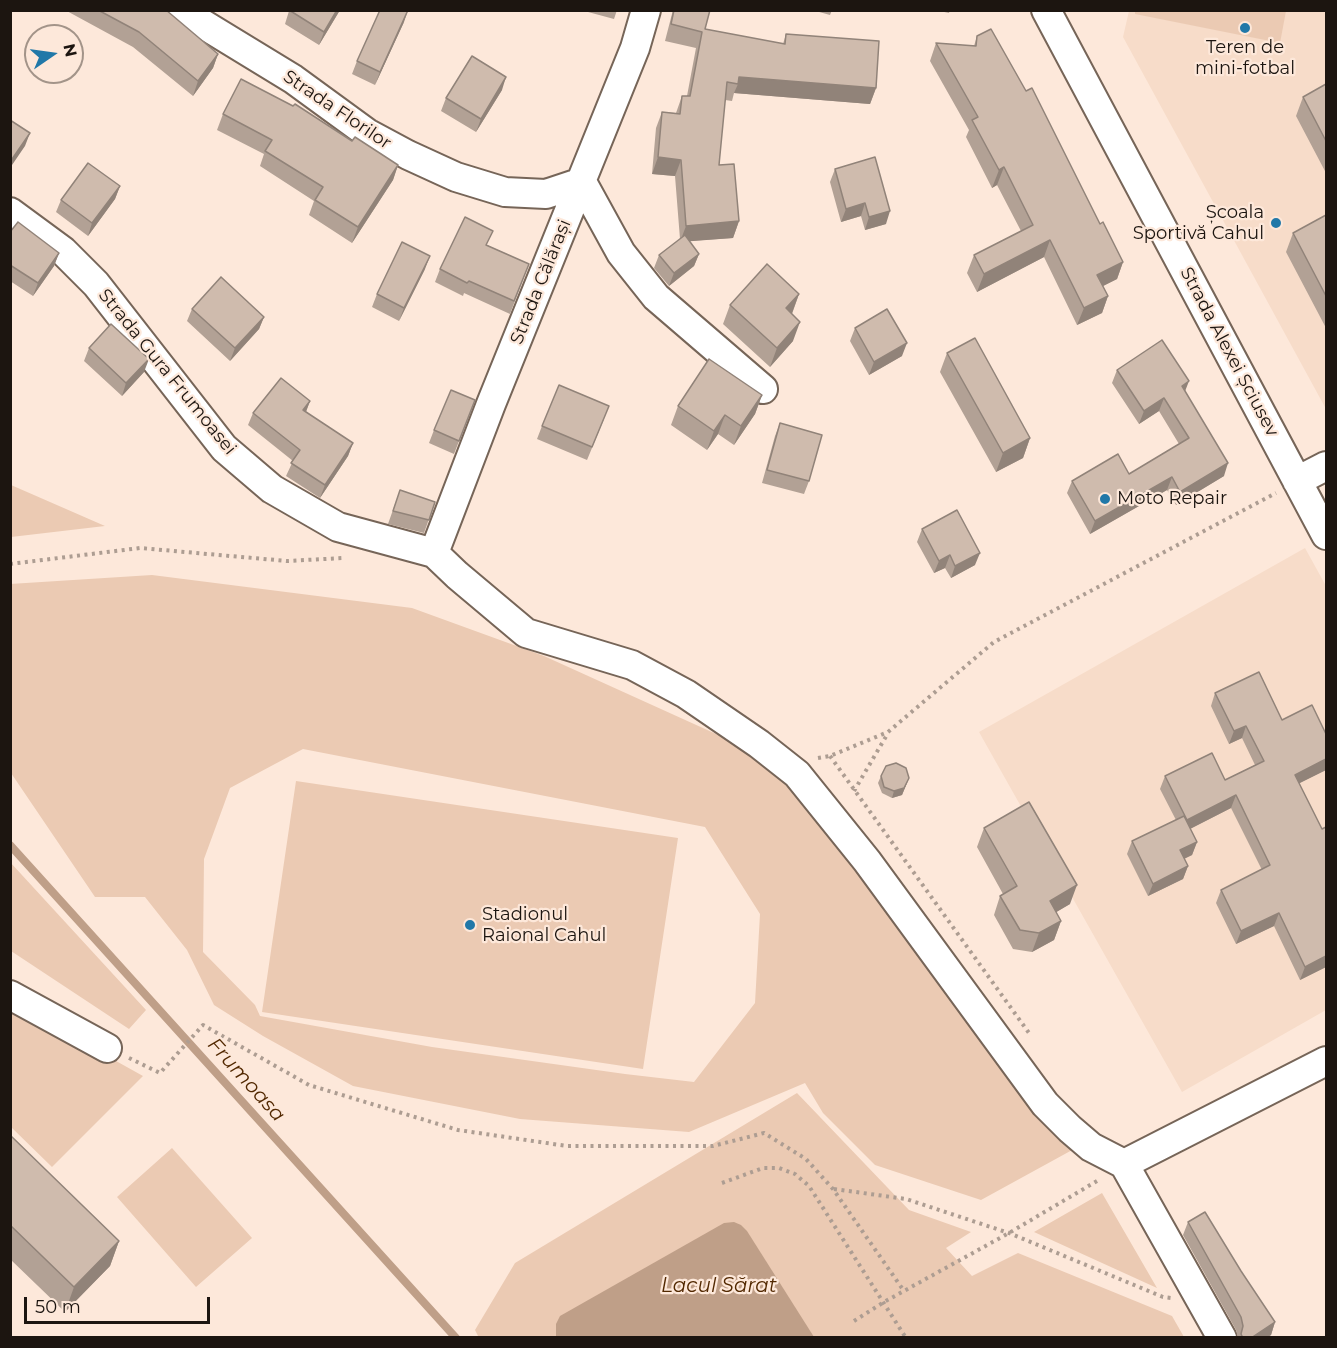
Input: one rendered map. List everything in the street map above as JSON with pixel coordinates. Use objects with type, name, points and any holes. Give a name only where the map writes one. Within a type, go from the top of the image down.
[{"type":"street","name":"Strada Florilor","points":[[180,10],[293,79],[367,133],[456,177],[505,192],[546,194],[582,182]]},
{"type":"street","name":"Strada Călărași","points":[[434,553],[491,404],[635,48],[646,10]]},
{"type":"street","name":"Strada Alexei Șciusev","points":[[1046,10],[1326,535]]},
{"type":"street","points":[[582,182],[621,253],[656,297],[763,389]]},
{"type":"street","name":"Strada Gura Frumoasei","points":[[10,212],[63,251],[96,284],[224,448],[272,489],[338,527],[434,553]]},
{"type":"street","points":[[1298,481],[1326,466]]},
{"type":"street","points":[[434,553],[456,575],[526,633],[632,665],[686,694],[797,774],[867,861],[1045,1104],[1091,1146],[1124,1164],[1222,1338]]},
{"type":"street","points":[[10,995],[107,1048]]},
{"type":"street","points":[[1124,1164],[1326,1061]]},
{"type":"path","points":[[784,764],[830,756],[888,732],[994,642],[1298,481]]},
{"type":"path","points":[[10,564],[140,548],[287,561],[344,558]]},
{"type":"path","points":[[854,791],[888,732]]},
{"type":"path","points":[[830,756],[1034,1040]]},
{"type":"path","points":[[107,1048],[160,1072],[203,1025],[309,1085],[458,1130],[567,1146],[713,1146],[764,1133],[806,1159],[833,1189],[904,1291]]},
{"type":"path","points":[[854,1321],[1009,1233],[1124,1164]]},
{"type":"path","points":[[722,1183],[763,1168],[778,1168],[795,1174],[809,1186],[906,1338]]},
{"type":"path","points":[[833,1189],[906,1199],[1009,1233],[1163,1298],[1202,1303]]},
{"type":"shaded area","name":"Teren de mini-fotbal","points":[[1135,10],[1286,11],[1280,43],[1135,14]]},
{"type":"shaded area","name":"Școala Sportivă Cahul","points":[[1129,11],[1326,11],[1326,409],[1123,37]]},
{"type":"shaded area","points":[[11,485],[105,526],[11,537]]},
{"type":"shaded area","points":[[1305,548],[1326,586],[1326,1010],[1182,1092],[979,732]]},
{"type":"shaded area","points":[[152,575],[412,608],[544,656],[747,748],[822,802],[1074,1149],[981,1200],[875,1165],[823,1113],[805,1083],[689,1132],[520,1119],[353,1086],[263,1036],[214,1005],[187,950],[145,897],[95,897],[11,773],[10,584]],"holes":[[[303,749],[705,827],[760,914],[755,1003],[694,1082],[432,1047],[260,1016],[255,1005],[203,952],[204,859],[230,788]]]},
{"type":"shaded area","name":"Stadionul Raional Cahul","points":[[296,781],[678,838],[643,1069],[262,1012]]},
{"type":"shaded area","points":[[10,862],[146,1010],[129,1029],[11,951]]},
{"type":"shaded area","points":[[10,1002],[143,1076],[52,1167],[11,1127]]},
{"type":"shaded area","points":[[797,1093],[909,1210],[971,1232],[946,1248],[972,1276],[1018,1253],[1172,1316],[1184,1337],[479,1338],[475,1330],[515,1263]]},
{"type":"shaded area","points":[[172,1148],[252,1238],[196,1287],[117,1197]]},
{"type":"shaded area","points":[[1102,1193],[1157,1288],[1034,1232]]},
{"type":"water","name":"Lacul Sărat","points":[[734,1222],[747,1231],[814,1337],[556,1337],[556,1324],[560,1316],[724,1223]]},
{"type":"building","points":[[98,10],[166,10],[218,54],[198,81],[139,32]]},
{"type":"building","points":[[289,10],[337,10],[324,32]]},
{"type":"building","points":[[380,10],[408,10],[380,72],[357,61]]},
{"type":"building","points":[[674,10],[710,10],[705,29],[785,44],[786,34],[879,41],[876,88],[739,77],[738,84],[727,82],[719,165],[734,164],[739,221],[686,226],[681,160],[658,157],[662,112],[680,114],[682,96],[690,96],[702,32],[671,24]]},
{"type":"building","points":[[991,29],[1026,91],[1032,88],[1100,224],[1103,222],[1123,262],[1097,275],[1108,296],[1084,308],[1050,240],[984,274],[974,255],[1033,225],[1004,167],[999,170],[972,120],[978,117],[936,43],[976,46],[977,36]]},
{"type":"building","points":[[472,56],[506,77],[481,119],[446,98]]},
{"type":"building","points":[[241,79],[293,106],[295,104],[352,141],[355,137],[398,165],[358,227],[315,200],[323,187],[265,151],[272,140],[223,114]]},
{"type":"building","points":[[1326,84],[1326,141],[1303,97]]},
{"type":"building","points":[[10,120],[30,133],[10,162]]},
{"type":"building","points":[[875,157],[890,211],[869,217],[865,203],[846,209],[835,169]]},
{"type":"building","points":[[88,163],[120,186],[92,223],[61,200]]},
{"type":"building","points":[[1326,215],[1326,296],[1293,233]]},
{"type":"building","points":[[465,217],[493,231],[486,245],[529,264],[514,301],[469,281],[467,283],[440,269]]},
{"type":"building","points":[[18,222],[59,253],[38,283],[10,265],[10,232]]},
{"type":"building","points":[[685,235],[699,254],[674,273],[659,255]]},
{"type":"building","points":[[402,242],[430,256],[404,308],[377,294]]},
{"type":"building","points":[[767,264],[799,294],[786,308],[800,322],[777,348],[730,305]]},
{"type":"building","points":[[221,277],[264,317],[235,348],[192,309]]},
{"type":"building","points":[[887,309],[907,343],[874,362],[855,328]]},
{"type":"building","points":[[111,324],[149,359],[126,383],[89,348]]},
{"type":"building","points":[[975,338],[1030,438],[1003,453],[947,353]]},
{"type":"building","points":[[1162,340],[1189,381],[1182,386],[1228,463],[1180,492],[1172,477],[1095,521],[1072,481],[1118,454],[1129,474],[1189,438],[1164,398],[1144,411],[1117,370]]},
{"type":"building","points":[[709,359],[762,395],[741,426],[725,415],[714,431],[678,406]]},
{"type":"building","points":[[281,378],[310,401],[303,410],[353,443],[325,485],[291,463],[300,450],[253,413]]},
{"type":"building","points":[[559,385],[609,406],[592,447],[542,426]]},
{"type":"building","points":[[451,390],[475,400],[459,441],[434,430]]},
{"type":"building","points":[[780,423],[822,435],[809,481],[767,470]]},
{"type":"building","points":[[400,490],[435,502],[429,520],[393,511]]},
{"type":"building","points":[[957,510],[980,553],[955,566],[950,555],[939,561],[922,529]]},
{"type":"building","points":[[1259,672],[1282,720],[1312,705],[1326,734],[1326,759],[1295,775],[1322,829],[1326,827],[1326,956],[1305,967],[1279,913],[1241,931],[1221,890],[1270,865],[1236,795],[1187,820],[1165,776],[1212,753],[1225,780],[1264,761],[1246,726],[1234,731],[1215,693]]},
{"type":"building","points":[[896,763],[906,768],[909,778],[904,788],[894,791],[884,787],[881,776],[886,766]]},
{"type":"building","points":[[1029,802],[1077,885],[1050,901],[1061,921],[1039,933],[1020,930],[1000,896],[1017,886],[984,828]]},
{"type":"building","points":[[1184,816],[1197,842],[1180,850],[1188,866],[1153,884],[1132,841]]},
{"type":"building","points":[[10,1135],[119,1241],[74,1287],[10,1225]]},
{"type":"building","points":[[1205,1212],[1275,1322],[1251,1338],[1243,1338],[1241,1317],[1188,1222]]},
{"type":"waterway","name":"Frumoasa","points":[[10,845],[456,1338]]},
{"type":"place","name":"Teren de mini-fotbal","points":[[1245,28]]},
{"type":"place","name":"Școala Sportivă Cahul","points":[[1276,223]]},
{"type":"place","name":"Moto Repair","points":[[1105,499]]},
{"type":"place","name":"Stadionul Raional Cahul","points":[[470,925]]}]
